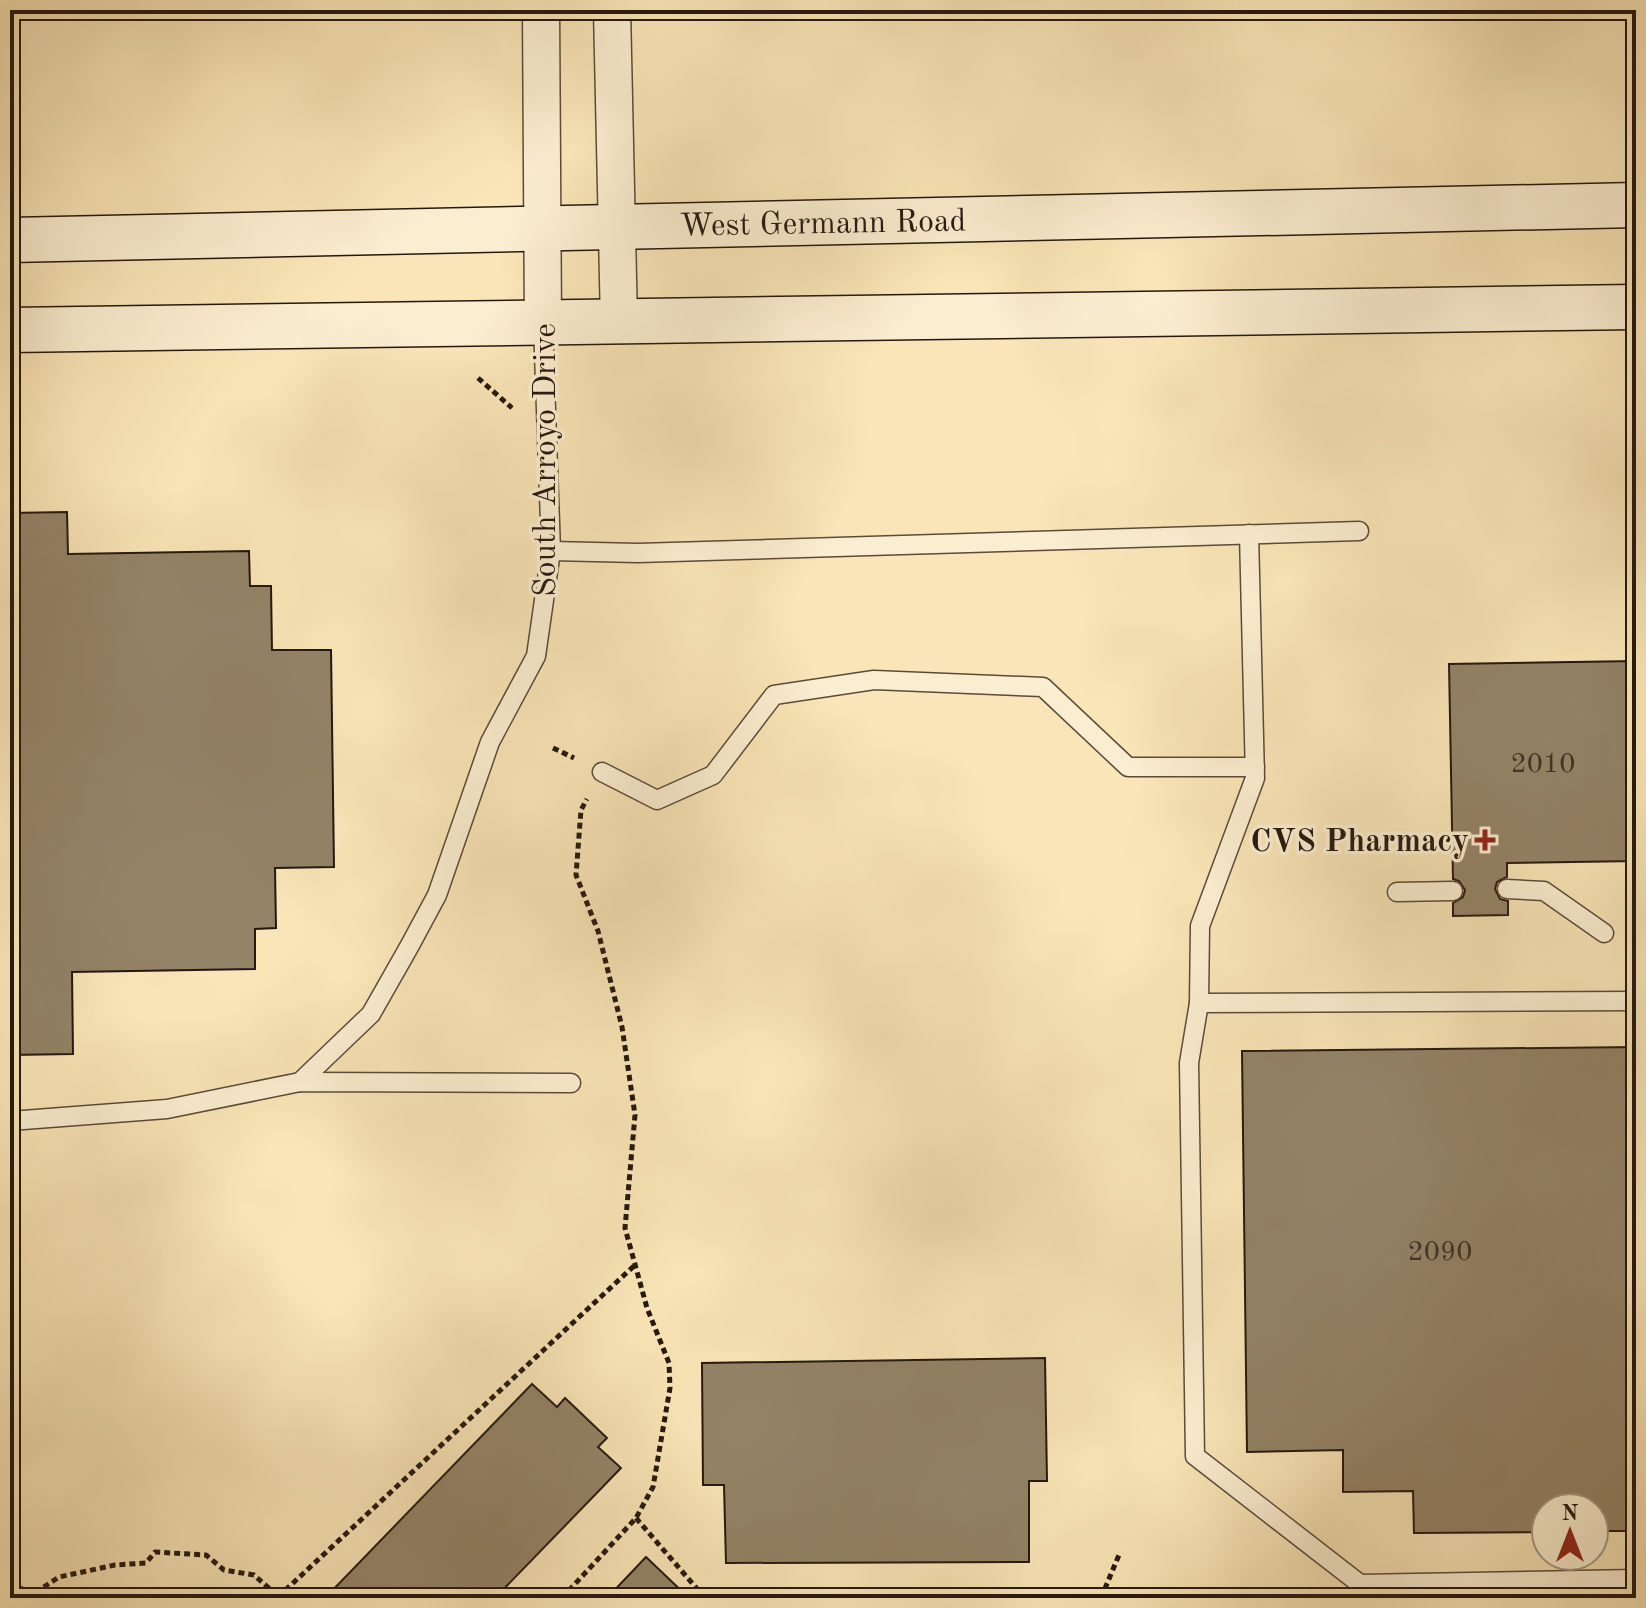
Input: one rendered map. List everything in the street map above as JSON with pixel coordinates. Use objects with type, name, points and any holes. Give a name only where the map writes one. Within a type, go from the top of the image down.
[{"type":"main road","name":"West Germann Road","points":[[10,240],[1636,205]]},
{"type":"main road","points":[[10,330],[543,325],[1636,307]]},
{"type":"street","name":"South Arroyo Drive","points":[[541,10],[543,325]]},
{"type":"street","points":[[612,10],[619,323]]},
{"type":"lane","name":"South Arroyo Drive","points":[[300,1082],[371,1014],[437,895],[490,742],[536,656],[551,551],[543,325]]},
{"type":"lane","points":[[551,551],[638,553],[1359,531]]},
{"type":"lane","points":[[1249,534],[1255,778],[1200,926],[1199,1003],[1189,1063],[1195,1456],[1360,1584],[1636,1579]]},
{"type":"lane","points":[[602,772],[657,800],[713,775],[774,695],[874,680],[1043,687],[1128,767],[1255,767]]},
{"type":"lane","points":[[1507,889],[1544,891],[1604,933]]},
{"type":"lane","points":[[1397,892],[1453,891]]},
{"type":"lane","points":[[1199,1003],[1636,1001]]},
{"type":"lane","points":[[10,1121],[167,1109],[300,1082],[571,1083]]},
{"type":"path","points":[[478,378],[512,408]]},
{"type":"path","points":[[553,748],[602,772],[581,810],[576,875],[598,931],[622,1027],[635,1115],[625,1228],[669,1363],[670,1388],[653,1487],[636,1518],[562,1598]]},
{"type":"path","points":[[10,1570],[27,1598],[59,1577],[115,1565],[146,1563],[155,1552],[206,1555],[224,1570],[254,1575],[279,1598],[635,1265]]},
{"type":"path","points":[[636,1518],[705,1598]]},
{"type":"path","points":[[1101,1598],[1119,1555]]},
{"type":"building","points":[[67,512],[68,554],[249,551],[250,586],[271,586],[272,650],[331,650],[334,867],[275,868],[276,928],[255,929],[255,969],[72,972],[73,1054],[10,1055],[10,513]]},
{"type":"building","name":"CVS Pharmacy","points":[[1636,661],[1636,861],[1507,863],[1507,877],[1497,882],[1495,889],[1500,899],[1508,901],[1508,915],[1453,916],[1453,903],[1463,897],[1465,890],[1459,881],[1453,879],[1449,664]]},
{"type":"building","points":[[1636,1047],[1636,1531],[1610,1531],[1610,1492],[1530,1492],[1530,1532],[1414,1533],[1413,1491],[1343,1492],[1343,1450],[1247,1452],[1242,1051]]},
{"type":"building","points":[[1045,1358],[1047,1481],[1029,1481],[1029,1562],[726,1563],[724,1485],[703,1485],[702,1363]]},
{"type":"building","points":[[532,1384],[557,1407],[565,1398],[607,1438],[598,1447],[621,1468],[495,1598],[325,1598]]},
{"type":"building","points":[[646,1557],[689,1598],[607,1598]]},
{"type":"place","name":"CVS Pharmacy","points":[[1485,840]]}]
